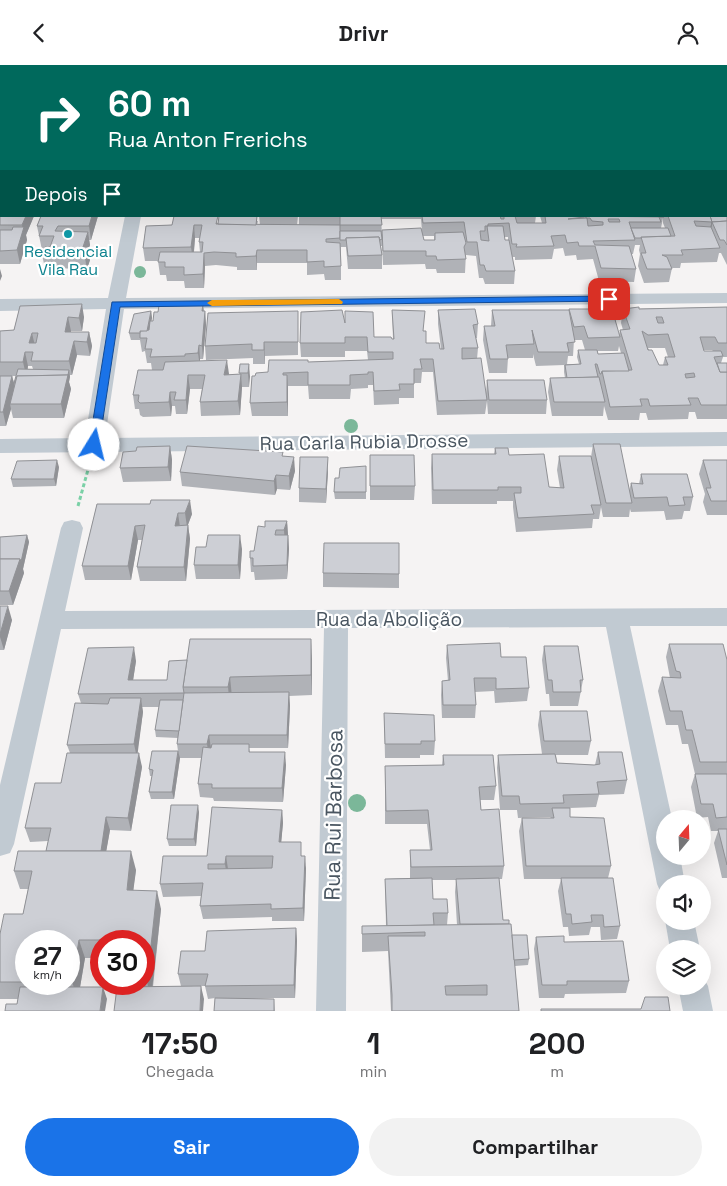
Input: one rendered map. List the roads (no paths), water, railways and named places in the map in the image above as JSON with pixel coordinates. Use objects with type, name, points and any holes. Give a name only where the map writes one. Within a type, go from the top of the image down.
[{"type":"street","points":[[94,445],[116,304],[133,217]]},
{"type":"street","points":[[0,305],[727,298]]},
{"type":"street","name":"Rua Carla Rubia Drosse","points":[[0,445],[727,439]]},
{"type":"street","points":[[0,844],[72,529]]},
{"type":"street","name":"Rua da Abolição","points":[[51,620],[727,617]]},
{"type":"street","points":[[616,618],[656,811]]},
{"type":"street","name":"Rua Rui Barbosa","points":[[331,1011],[336,619]]},
{"type":"street","points":[[695,995],[698,1011]]},
{"type":"place","name":"Residencial Vila Rau","points":[[68,234]]}]
